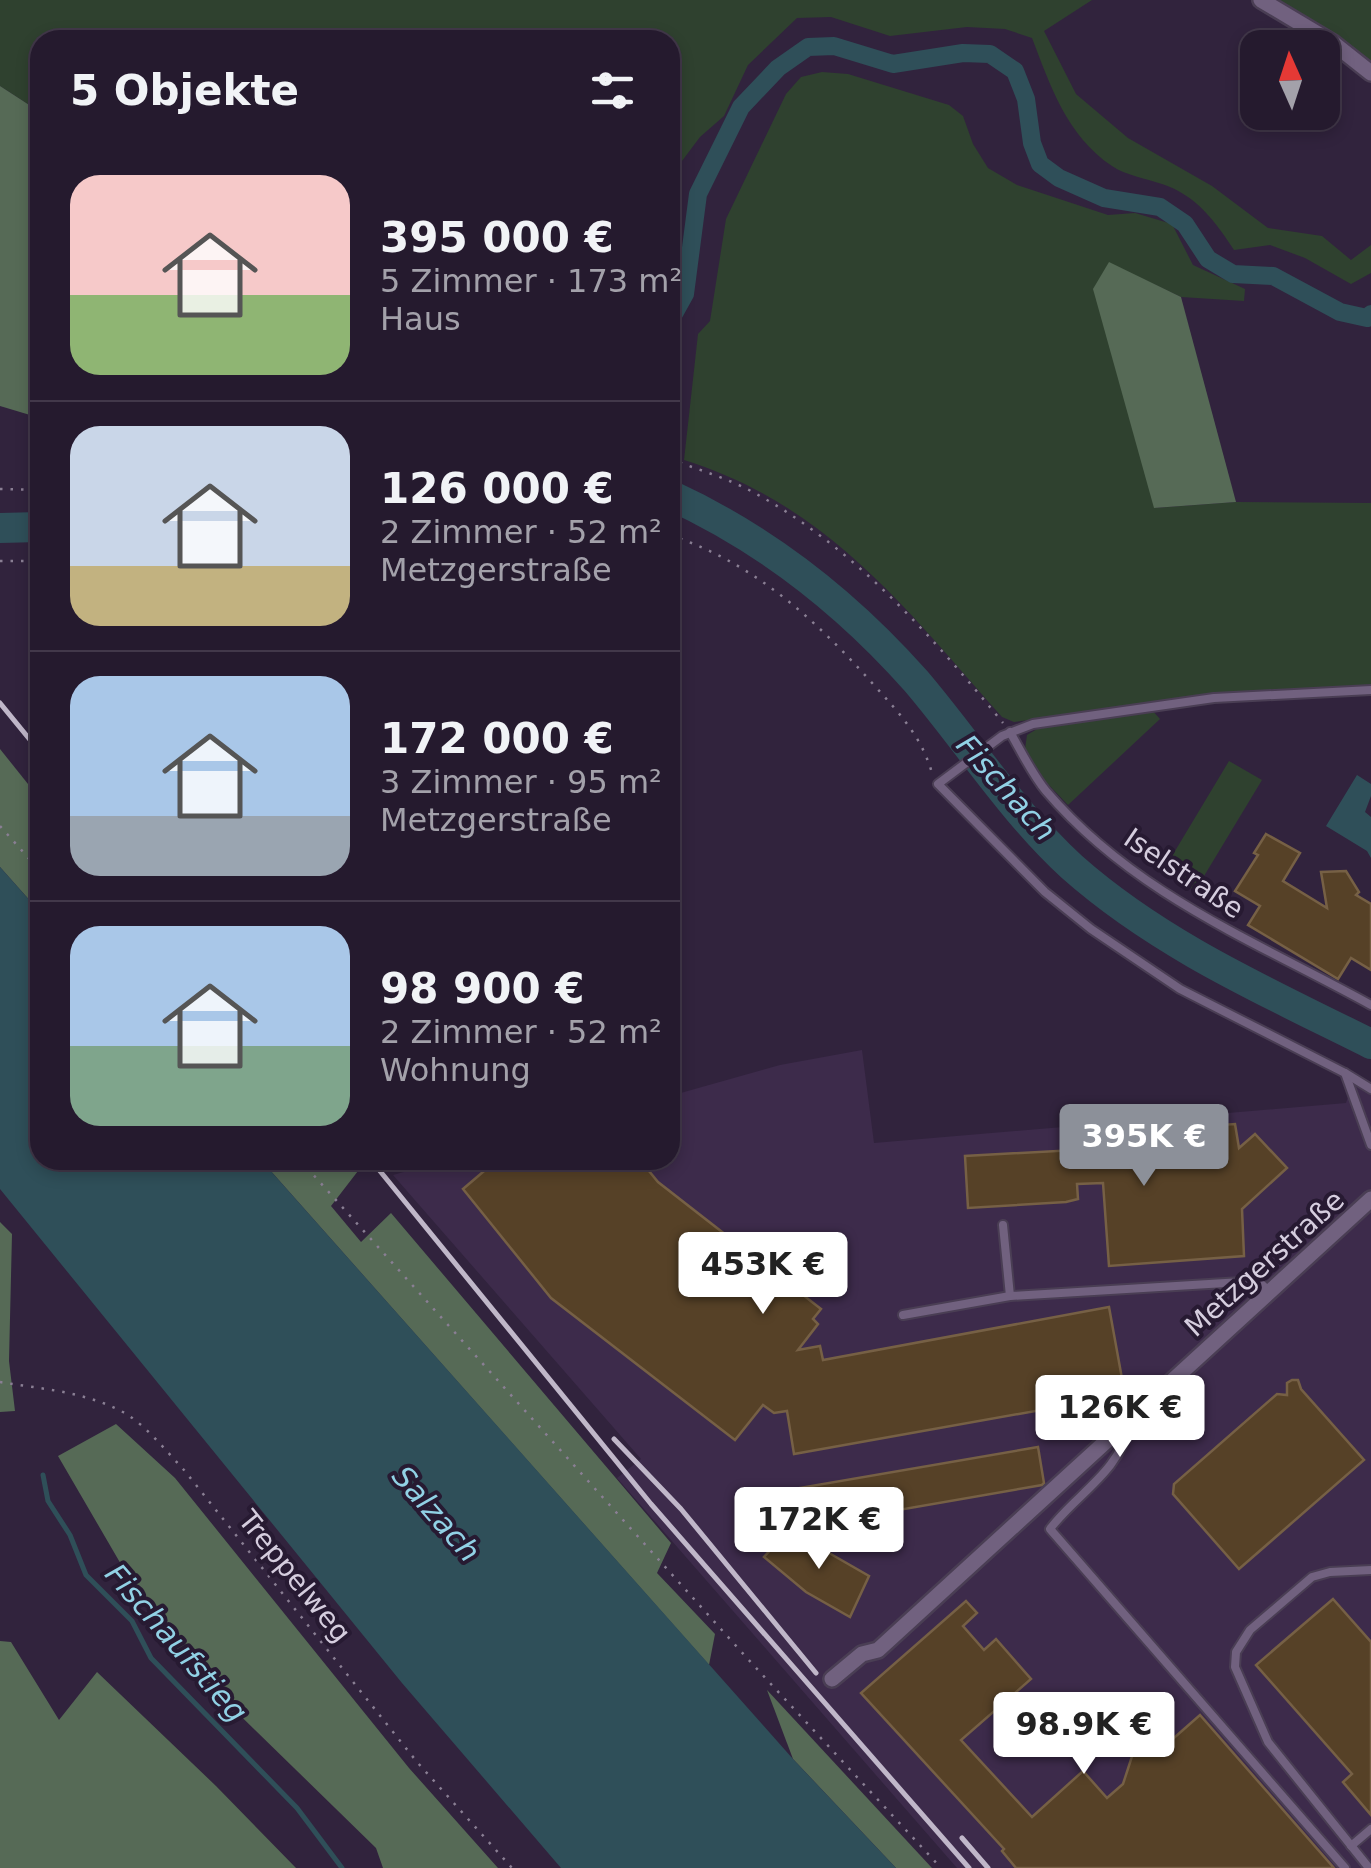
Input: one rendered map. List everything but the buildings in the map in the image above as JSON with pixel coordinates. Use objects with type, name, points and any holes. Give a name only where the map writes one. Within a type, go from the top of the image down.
[{"type":"street","points":[[1261,0],[1333,43],[1371,74]]},
{"type":"street","name":"Metzgerstraße","points":[[832,1679],[862,1654],[878,1650],[1371,1199]]},
{"type":"lane","points":[[1371,690],[1214,698],[1033,724],[1006,734],[938,784],[1045,892],[1091,930],[1180,989],[1371,1089]]},
{"type":"lane","name":"Iselstraße","points":[[1006,734],[1044,789],[1144,879],[1207,921],[1371,1005]]},
{"type":"lane","points":[[1344,1074],[1371,1146]]},
{"type":"lane","points":[[1003,1225],[1010,1296]]},
{"type":"lane","points":[[903,1315],[1010,1296],[1258,1281],[1270,1292]]},
{"type":"lane","points":[[1129,1421],[1122,1450],[1050,1529],[1345,1868]]},
{"type":"lane","points":[[1368,1868],[1268,1742],[1235,1667],[1236,1652],[1250,1630],[1312,1577],[1371,1570]]},
{"type":"lane","points":[[1351,1846],[1371,1828]]},
{"type":"path","points":[[680,463],[746,488],[797,518],[846,556],[918,628],[1006,734]]},
{"type":"path","points":[[0,489],[30,490]]},
{"type":"path","points":[[680,539],[723,557],[804,611],[916,732],[929,763]]},
{"type":"path","points":[[0,561],[30,560]]},
{"type":"path","points":[[0,826],[30,859]]},
{"type":"path","points":[[309,1170],[941,1868]]},
{"type":"path","name":"Treppelweg","points":[[1,1382],[63,1392],[127,1415],[173,1458],[417,1762],[512,1868]]},
{"type":"shaded area","points":[[862,1050],[874,1143],[1346,1103],[1352,1084],[1371,1095],[1371,1868],[957,1868],[617,1478],[641,1459],[393,1175],[411,1170],[680,1170],[680,1093],[780,1065]]},
{"type":"green space","points":[[0,0],[1092,0],[1044,31],[1076,94],[1128,138],[1212,186],[1268,228],[1322,236],[1351,260],[1371,245],[1371,273],[1351,284],[1305,258],[1270,245],[1234,250],[1212,219],[1185,195],[1123,172],[1096,154],[1062,108],[1032,38],[1005,29],[967,27],[890,36],[831,17],[797,18],[748,65],[724,116],[700,137],[680,164],[680,30],[30,30],[30,106],[0,86]]},
{"type":"green space","points":[[1276,0],[1371,0],[1371,65],[1340,44],[1340,30],[1318,30]]},
{"type":"green space","points":[[822,72],[848,74],[949,105],[963,116],[973,144],[988,168],[1017,185],[1108,215],[1135,213],[1172,224],[1193,265],[1245,289],[1244,301],[1181,297],[1109,263],[1155,508],[1236,502],[1371,503],[1371,686],[1211,695],[1014,722],[1002,717],[897,600],[823,533],[781,504],[684,460],[698,334],[710,321],[726,219],[786,94],[801,77]]},
{"type":"green space","points":[[0,86],[30,106],[30,415],[0,406]]},
{"type":"green space","points":[[1109,262],[1181,297],[1236,502],[1154,508],[1093,289]]},
{"type":"green space","points":[[1151,709],[1160,719],[1068,805],[1046,782],[1025,749],[1027,735],[1037,729]]},
{"type":"green space","points":[[0,749],[30,786],[30,901],[0,867]]},
{"type":"green space","points":[[1229,761],[1262,780],[1195,891],[1163,871]]},
{"type":"green space","points":[[270,1170],[357,1170],[331,1206],[361,1242],[391,1213],[671,1543],[657,1573],[715,1634],[709,1665]]},
{"type":"green space","points":[[0,1222],[12,1234],[9,1361],[15,1411],[0,1412]]},
{"type":"green space","points":[[116,1424],[175,1478],[409,1768],[498,1868],[383,1868],[376,1848],[168,1645],[58,1456]]},
{"type":"green space","points":[[0,1641],[11,1642],[59,1720],[97,1672],[296,1868],[0,1868]]},
{"type":"green space","points":[[767,1690],[932,1868],[896,1868],[793,1759]]},
{"type":"water","points":[[1357,775],[1371,784],[1365,812],[1371,817],[1371,858],[1367,851],[1326,826]]},
{"type":"water","name":"Salzach","points":[[0,867],[30,901],[30,1170],[270,1170],[793,1759],[896,1868],[561,1868],[402,1683],[0,1189]]},
{"type":"waterway","points":[[680,303],[685,294],[698,194],[741,107],[778,68],[808,47],[834,46],[893,64],[963,53],[990,54],[1015,71],[1026,99],[1032,143],[1040,164],[1059,178],[1104,198],[1160,207],[1185,224],[1208,259],[1233,274],[1273,276],[1340,312],[1367,318],[1371,314]]},
{"type":"waterway","name":"Fischach","points":[[680,500],[772,552],[862,625],[916,681],[1050,846],[1106,895],[1178,944],[1371,1044]]},
{"type":"waterway","name":"Fischach","points":[[0,528],[30,527]]},
{"type":"waterway","name":"Fischaufstieg","points":[[43,1475],[48,1501],[70,1535],[86,1575],[132,1621],[151,1658],[297,1808],[342,1868]]},
{"type":"railway","points":[[0,703],[30,740]]},
{"type":"railway","points":[[379,1170],[651,1504],[969,1868]]},
{"type":"railway","points":[[614,1439],[681,1509],[816,1673]]},
{"type":"railway","points":[[962,1838],[988,1868]]}]
